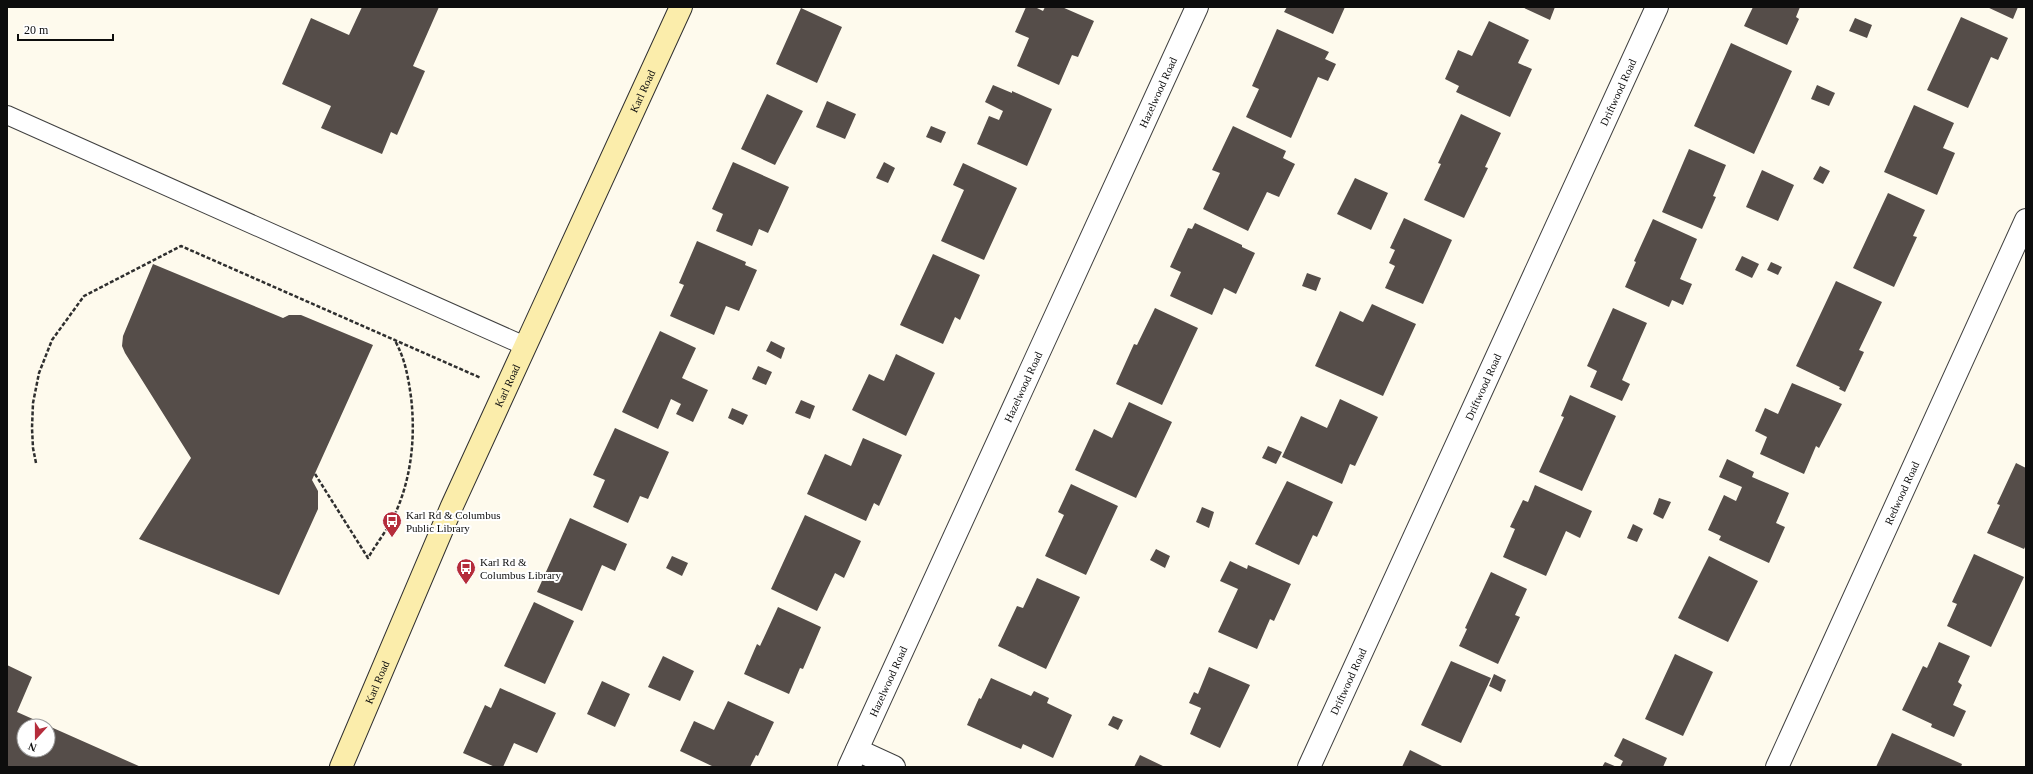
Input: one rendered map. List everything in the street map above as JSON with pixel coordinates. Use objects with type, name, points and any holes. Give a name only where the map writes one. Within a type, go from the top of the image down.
[{"type":"main road","name":"Karl Road","points":[[341,767],[452,506],[681,7]]},
{"type":"street","name":"Hazelwood Road","points":[[853,759],[1197,7]]},
{"type":"street","name":"Driftwood Road","points":[[1309,767],[1657,7]]},
{"type":"street","name":"Redwood Road","points":[[1777,767],[2026,220]]},
{"type":"street","points":[[853,759],[894,767]]},
{"type":"lane","points":[[7,115],[525,346]]},
{"type":"path","points":[[36,463],[33,448],[32,428],[33,402],[39,373],[52,340],[84,296],[181,246],[506,388]]},
{"type":"path","points":[[315,474],[368,558],[391,522],[404,490],[411,459],[414,420],[408,370],[402,352],[394,339]]},
{"type":"building","points":[[362,7],[439,7],[413,66],[425,71],[397,135],[391,132],[382,154],[321,128],[331,106],[282,84],[311,18],[349,35]]},
{"type":"building","points":[[1026,7],[1035,7],[1043,11],[1045,7],[1062,7],[1094,21],[1078,57],[1072,55],[1059,85],[1017,66],[1029,38],[1015,32]]},
{"type":"building","points":[[1287,7],[1345,7],[1333,34],[1284,12]]},
{"type":"building","points":[[1522,7],[1555,7],[1550,20]]},
{"type":"building","points":[[1753,7],[1800,7],[1796,17],[1799,19],[1787,45],[1744,26]]},
{"type":"building","points":[[1987,7],[2018,7],[2013,19]]},
{"type":"building","points":[[801,8],[842,27],[817,83],[776,64]]},
{"type":"building","points":[[1961,17],[2008,38],[1998,60],[1991,57],[1968,108],[1927,90]]},
{"type":"building","points":[[1855,18],[1872,25],[1867,38],[1849,31]]},
{"type":"building","points":[[1489,21],[1529,40],[1518,63],[1532,69],[1510,117],[1456,92],[1459,86],[1445,79],[1458,50],[1472,56]]},
{"type":"building","points":[[1277,29],[1329,52],[1325,59],[1336,64],[1328,81],[1318,77],[1291,138],[1246,117],[1259,89],[1252,86]]},
{"type":"building","points":[[1731,43],[1792,71],[1754,154],[1694,126]]},
{"type":"building","points":[[993,85],[1012,93],[1012,91],[1052,109],[1027,166],[977,144],[989,116],[999,120],[1003,111],[985,102]]},
{"type":"building","points":[[1817,85],[1835,93],[1829,106],[1811,99]]},
{"type":"building","points":[[767,94],[803,111],[775,165],[741,149]]},
{"type":"building","points":[[827,101],[856,114],[845,139],[816,127]]},
{"type":"building","points":[[1914,105],[1954,123],[1943,148],[1955,153],[1937,195],[1884,172]]},
{"type":"building","points":[[1461,114],[1501,133],[1485,167],[1488,168],[1464,218],[1424,200],[1441,164],[1438,163]]},
{"type":"building","points":[[931,126],[946,132],[941,143],[926,137]]},
{"type":"building","points":[[1233,126],[1286,151],[1283,158],[1295,164],[1279,197],[1267,192],[1248,231],[1203,209],[1220,173],[1212,170]]},
{"type":"building","points":[[1689,149],[1726,165],[1713,196],[1716,197],[1702,229],[1662,212]]},
{"type":"building","points":[[733,162],[789,187],[768,233],[759,229],[752,246],[716,231],[723,214],[712,209]]},
{"type":"building","points":[[884,162],[895,168],[888,183],[876,178]]},
{"type":"building","points":[[963,163],[1017,188],[984,260],[941,241],[964,190],[953,185]]},
{"type":"building","points":[[1820,166],[1830,171],[1823,184],[1813,179]]},
{"type":"building","points":[[1762,170],[1794,185],[1778,221],[1746,207]]},
{"type":"building","points":[[1355,178],[1388,193],[1371,230],[1337,214]]},
{"type":"building","points":[[1888,193],[1925,210],[1913,236],[1917,237],[1894,287],[1853,268]]},
{"type":"building","points":[[1404,218],[1452,240],[1423,304],[1385,288],[1395,266],[1389,263],[1395,250],[1390,248]]},
{"type":"building","points":[[1653,219],[1697,239],[1680,279],[1692,284],[1683,305],[1672,300],[1669,307],[1625,287],[1636,262],[1634,261]]},
{"type":"building","points":[[1195,223],[1242,245],[1242,247],[1255,253],[1236,294],[1224,288],[1212,315],[1170,296],[1181,272],[1170,267],[1188,228],[1192,229]]},
{"type":"building","points":[[697,241],[746,262],[745,265],[757,270],[739,311],[726,306],[714,335],[670,316],[684,285],[679,283]]},
{"type":"building","points":[[933,254],[980,275],[960,320],[955,317],[943,344],[900,325]]},
{"type":"building","points":[[1742,256],[1759,264],[1752,278],[1735,270]]},
{"type":"building","points":[[1771,262],[1782,267],[1778,275],[1767,270]]},
{"type":"building","points":[[153,264],[283,318],[289,315],[301,315],[373,345],[312,480],[318,491],[318,509],[279,595],[139,539],[191,458],[122,346],[123,336]]},
{"type":"building","points":[[1307,273],[1321,278],[1316,291],[1302,286]]},
{"type":"building","points":[[1836,281],[1882,302],[1859,350],[1864,352],[1845,392],[1839,389],[1840,387],[1796,366]]},
{"type":"building","points":[[1372,304],[1416,324],[1383,396],[1315,366],[1340,311],[1363,322]]},
{"type":"building","points":[[1155,308],[1198,328],[1162,405],[1116,384],[1134,344],[1137,345]]},
{"type":"building","points":[[1613,308],[1647,323],[1622,380],[1630,384],[1622,401],[1590,387],[1597,371],[1587,366]]},
{"type":"building","points":[[660,331],[696,348],[682,378],[708,390],[693,422],[676,414],[681,404],[671,399],[658,429],[622,412]]},
{"type":"building","points":[[771,341],[785,348],[781,359],[766,351]]},
{"type":"building","points":[[896,354],[935,373],[906,436],[852,410],[869,374],[884,381]]},
{"type":"building","points":[[758,366],[772,372],[766,385],[752,379]]},
{"type":"building","points":[[1792,383],[1842,404],[1819,448],[1816,446],[1804,474],[1760,454],[1767,437],[1755,431],[1765,408],[1778,414]]},
{"type":"building","points":[[1570,395],[1616,416],[1582,491],[1539,472],[1564,417],[1561,416]]},
{"type":"building","points":[[1340,399],[1378,417],[1355,466],[1350,464],[1342,484],[1282,457],[1301,416],[1327,428]]},
{"type":"building","points":[[801,400],[815,406],[810,419],[795,413]]},
{"type":"building","points":[[1129,402],[1172,422],[1136,498],[1075,470],[1094,429],[1112,438]]},
{"type":"building","points":[[732,408],[748,415],[743,425],[728,418]]},
{"type":"building","points":[[615,428],[669,452],[648,499],[640,496],[628,523],[593,507],[605,480],[593,475]]},
{"type":"building","points":[[863,438],[902,455],[879,506],[874,503],[866,521],[807,494],[825,454],[851,466]]},
{"type":"building","points":[[1268,446],[1282,452],[1276,464],[1262,458]]},
{"type":"building","points":[[1727,459],[1754,472],[1752,477],[1789,493],[1776,523],[1785,527],[1769,563],[1719,540],[1721,536],[1708,530],[1724,495],[1736,501],[1742,487],[1719,477]]},
{"type":"building","points":[[2016,463],[2026,468],[2026,545],[2024,549],[1987,533],[2000,505],[1997,504]]},
{"type":"building","points":[[1287,481],[1333,502],[1317,537],[1313,535],[1299,565],[1255,544]]},
{"type":"building","points":[[1071,484],[1118,506],[1086,575],[1045,556],[1064,515],[1058,512]]},
{"type":"building","points":[[1535,485],[1592,511],[1580,538],[1566,531],[1546,576],[1503,557],[1515,529],[1510,527],[1523,500],[1528,502]]},
{"type":"building","points":[[1659,498],[1671,502],[1663,519],[1653,514]]},
{"type":"building","points":[[1202,507],[1214,512],[1209,528],[1196,522]]},
{"type":"building","points":[[805,515],[861,541],[844,578],[835,573],[817,611],[771,589]]},
{"type":"building","points":[[570,518],[627,544],[615,571],[602,565],[582,611],[537,592]]},
{"type":"building","points":[[1633,524],[1643,529],[1637,542],[1627,538]]},
{"type":"building","points":[[1156,549],[1170,556],[1165,568],[1150,560]]},
{"type":"building","points":[[1974,554],[2024,577],[1991,647],[1947,626],[1957,604],[1952,602]]},
{"type":"building","points":[[672,556],[688,563],[682,576],[666,568]]},
{"type":"building","points":[[1709,556],[1758,581],[1728,642],[1678,618]]},
{"type":"building","points":[[1230,561],[1247,569],[1248,565],[1291,584],[1274,621],[1270,619],[1257,649],[1218,632],[1238,589],[1220,581]]},
{"type":"building","points":[[1491,572],[1527,589],[1515,615],[1520,617],[1498,664],[1459,646],[1467,629],[1465,628]]},
{"type":"building","points":[[1037,578],[1080,597],[1046,669],[998,646],[1017,606],[1023,608]]},
{"type":"building","points":[[534,602],[574,621],[545,684],[504,666]]},
{"type":"building","points":[[778,607],[821,627],[803,669],[800,668],[789,694],[744,674],[757,644],[760,646]]},
{"type":"building","points":[[1939,642],[1970,656],[1958,682],[1962,685],[1953,705],[1966,711],[1954,737],[1931,727],[1932,724],[1902,710],[1923,666],[1927,668]]},
{"type":"building","points":[[1675,654],[1713,672],[1683,736],[1645,719]]},
{"type":"building","points":[[663,656],[694,671],[680,701],[648,687]]},
{"type":"building","points":[[1451,661],[1491,678],[1461,743],[1421,725]]},
{"type":"building","points":[[7,665],[32,677],[17,712],[31,718],[16,718],[16,758],[56,758],[56,729],[141,767],[7,767]]},
{"type":"building","points":[[1209,667],[1250,685],[1220,748],[1190,734],[1201,708],[1189,703],[1194,692],[1198,694]]},
{"type":"building","points":[[1494,674],[1506,680],[1501,692],[1489,686]]},
{"type":"building","points":[[991,678],[1031,696],[1034,691],[1049,698],[1047,703],[1072,715],[1053,758],[1023,744],[1021,749],[967,725],[979,698],[981,699]]},
{"type":"building","points":[[602,681],[630,694],[615,727],[587,714]]},
{"type":"building","points":[[500,688],[556,713],[537,753],[514,743],[503,767],[495,767],[463,753],[485,705],[491,708]]},
{"type":"building","points":[[728,701],[774,722],[758,756],[756,755],[750,767],[714,767],[680,751],[694,721],[714,730]]},
{"type":"building","points":[[1113,716],[1123,720],[1118,730],[1108,725]]},
{"type":"building","points":[[1892,733],[1962,764],[1961,767],[1876,767]]},
{"type":"building","points":[[1623,738],[1667,758],[1663,767],[1620,767],[1623,761],[1614,756]]},
{"type":"building","points":[[1410,750],[1444,767],[1402,767]]},
{"type":"building","points":[[1140,755],[1165,767],[1134,767]]},
{"type":"building","points":[[1605,762],[1617,767],[1602,767]]},
{"type":"place","name":"Karl Rd & Columbus Public Library","points":[[392,538]]},
{"type":"place","name":"Karl Rd & Columbus Library","points":[[466,585]]}]
